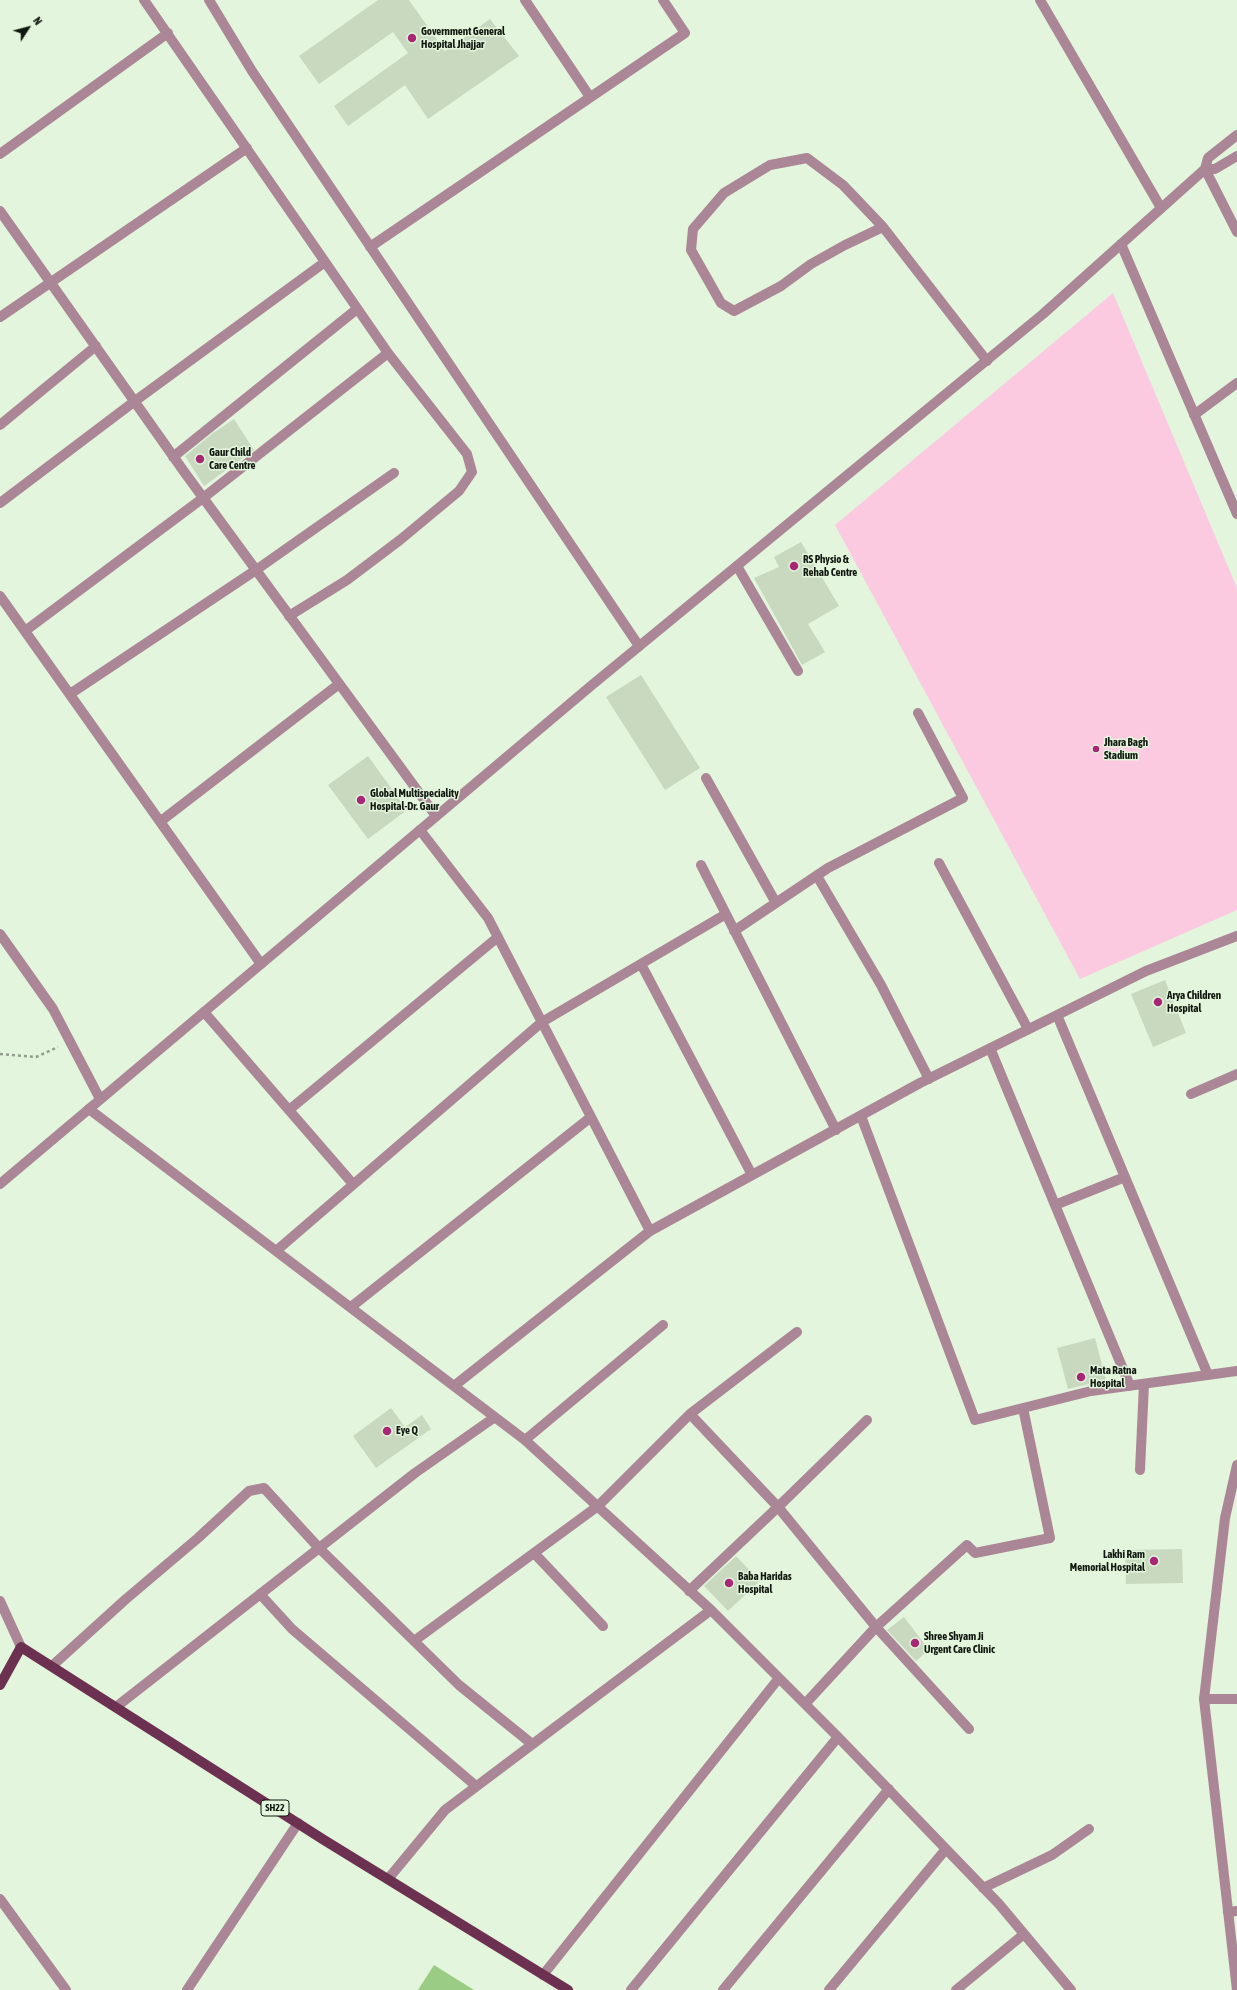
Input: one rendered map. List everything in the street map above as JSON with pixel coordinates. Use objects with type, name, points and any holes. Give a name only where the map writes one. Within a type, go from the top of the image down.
[{"type":"main road","name":"SH22","points":[[21,1646],[298,1823],[568,1990]]},
{"type":"main road","points":[[0,1686],[21,1646]]},
{"type":"street","points":[[144,0],[388,353],[467,454],[472,472],[459,491],[400,540],[347,580],[290,616]]},
{"type":"street","points":[[209,0],[252,71],[639,646]]},
{"type":"street","points":[[525,0],[590,97]]},
{"type":"street","points":[[370,247],[685,33],[663,0]]},
{"type":"street","points":[[1040,0],[1161,208]]},
{"type":"street","points":[[0,154],[168,33]]},
{"type":"street","points":[[0,1184],[639,646],[1042,314],[1205,169],[1208,158],[1237,135]]},
{"type":"street","points":[[0,317],[247,148]]},
{"type":"street","points":[[1205,169],[1215,169],[1237,156]]},
{"type":"street","points":[[884,227],[844,245],[811,264],[781,286],[734,311],[721,303],[691,250],[694,229],[724,193],[770,165],[807,158],[843,185],[884,227],[986,361]]},
{"type":"street","points":[[1205,169],[1237,232]]},
{"type":"street","points":[[0,211],[203,498],[436,816]]},
{"type":"street","points":[[1121,244],[1237,514]]},
{"type":"street","points":[[0,503],[325,262]]},
{"type":"street","points":[[174,456],[357,309]]},
{"type":"street","points":[[0,426],[96,346]]},
{"type":"street","points":[[25,631],[203,498],[388,353]]},
{"type":"street","points":[[1194,414],[1237,383]]},
{"type":"street","points":[[70,694],[256,570],[394,473]]},
{"type":"street","points":[[737,566],[798,671]]},
{"type":"street","points":[[0,596],[261,964]]},
{"type":"street","points":[[161,821],[339,684]]},
{"type":"street","points":[[734,931],[817,876],[963,798],[918,713]]},
{"type":"street","points":[[706,778],[776,903]]},
{"type":"street","points":[[420,830],[488,918],[650,1231]]},
{"type":"street","points":[[939,863],[1028,1029]]},
{"type":"street","points":[[701,865],[836,1130]]},
{"type":"street","points":[[817,876],[881,985],[929,1079]]},
{"type":"street","points":[[276,1251],[542,1022],[726,914]]},
{"type":"street","points":[[0,934],[53,1009],[100,1100]]},
{"type":"street","points":[[289,1110],[498,937]]},
{"type":"street","points":[[454,1386],[650,1231],[929,1079],[990,1048],[1146,971],[1237,937]]},
{"type":"street","points":[[641,964],[752,1176]]},
{"type":"street","points":[[204,1012],[353,1184]]},
{"type":"street","points":[[1057,1015],[1208,1375]]},
{"type":"street","points":[[990,1048],[1130,1386]]},
{"type":"street","points":[[1190,1094],[1237,1074]]},
{"type":"street","points":[[89,1109],[525,1440],[711,1610],[838,1737],[983,1888],[1071,1990]]},
{"type":"street","points":[[351,1308],[591,1116]]},
{"type":"street","points":[[861,1116],[975,1420],[1091,1391],[1237,1371]]},
{"type":"street","points":[[1055,1205],[1125,1178]]},
{"type":"street","points":[[525,1440],[663,1325]]},
{"type":"street","points":[[414,1641],[598,1506],[690,1414],[797,1332]]},
{"type":"street","points":[[1140,1470],[1144,1384]]},
{"type":"street","points":[[805,1704],[876,1627],[967,1545],[975,1553],[1050,1538],[1023,1408]]},
{"type":"street","points":[[690,1414],[778,1508],[876,1627],[969,1729]]},
{"type":"street","points":[[116,1707],[415,1473],[496,1417]]},
{"type":"street","points":[[689,1591],[778,1508],[867,1420]]},
{"type":"street","points":[[1237,1465],[1225,1518],[1204,1699],[1233,1912],[1237,1990]]},
{"type":"street","points":[[52,1666],[126,1599],[198,1538],[249,1491],[264,1488],[319,1548],[459,1685],[532,1744]]},
{"type":"street","points":[[534,1553],[603,1626]]},
{"type":"street","points":[[260,1594],[292,1629],[476,1786]]},
{"type":"street","points":[[0,1601],[21,1646]]},
{"type":"street","points":[[388,1879],[445,1810],[711,1610]]},
{"type":"street","points":[[543,1975],[779,1678]]},
{"type":"street","points":[[1204,1699],[1237,1699]]},
{"type":"street","points":[[631,1990],[838,1737]]},
{"type":"street","points":[[723,1990],[889,1789]]},
{"type":"street","points":[[186,1990],[298,1823]]},
{"type":"street","points":[[983,1888],[1052,1855],[1089,1829]]},
{"type":"street","points":[[830,1990],[946,1849]]},
{"type":"street","points":[[0,1899],[66,1990]]},
{"type":"street","points":[[956,1990],[1024,1934]]},
{"type":"path","points":[[0,1054],[36,1057],[70,1042]]},
{"type":"shaded area","name":"Jhara Bagh Stadium","points":[[1113,293],[1237,588],[1237,910],[1080,979],[835,525]]},
{"type":"shaded area","points":[[434,1965],[474,1990],[418,1990]]},
{"type":"building","points":[[378,0],[409,0],[445,51],[490,19],[519,56],[428,119],[405,85],[348,126],[334,106],[408,53],[393,32],[319,84],[299,56]]},
{"type":"building","points":[[234,419],[254,450],[204,486],[185,456],[213,433]]},
{"type":"building","points":[[801,542],[839,606],[808,624],[825,652],[802,665],[754,578],[779,567],[774,557]]},
{"type":"building","points":[[641,675],[700,768],[665,790],[606,697]]},
{"type":"building","points":[[368,756],[407,810],[368,839],[328,785]]},
{"type":"building","points":[[1165,980],[1186,1033],[1153,1047],[1131,994]]},
{"type":"building","points":[[1095,1338],[1106,1380],[1068,1389],[1057,1348]]},
{"type":"building","points":[[391,1408],[405,1427],[422,1415],[431,1429],[376,1468],[353,1436]]},
{"type":"building","points":[[1182,1549],[1183,1583],[1126,1584],[1125,1550]]},
{"type":"building","points":[[736,1556],[760,1581],[728,1611],[704,1586]]},
{"type":"building","points":[[904,1617],[929,1650],[916,1661],[887,1630]]},
{"type":"place","name":"Government General Hospital Jhajjar","points":[[412,38]]},
{"type":"place","name":"Gaur Child Care Centre","points":[[200,459]]},
{"type":"place","name":"RS Physio & Rehab Centre","points":[[794,566]]},
{"type":"place","name":"Jhara Bagh Stadium","points":[[1096,749]]},
{"type":"place","name":"Global Multispeciality Hospital-Dr. Gaur","points":[[361,800]]},
{"type":"place","name":"Arya Children Hospital","points":[[1158,1002]]},
{"type":"place","name":"Mata Ratna Hospital","points":[[1081,1377]]},
{"type":"place","name":"Eye Q","points":[[387,1431]]},
{"type":"place","name":"Lakhi Ram Memorial Hospital","points":[[1154,1561]]},
{"type":"place","name":"Baba Haridas Hospital","points":[[729,1583]]},
{"type":"place","name":"Shree Shyam Ji Urgent Care Clinic","points":[[915,1643]]}]
